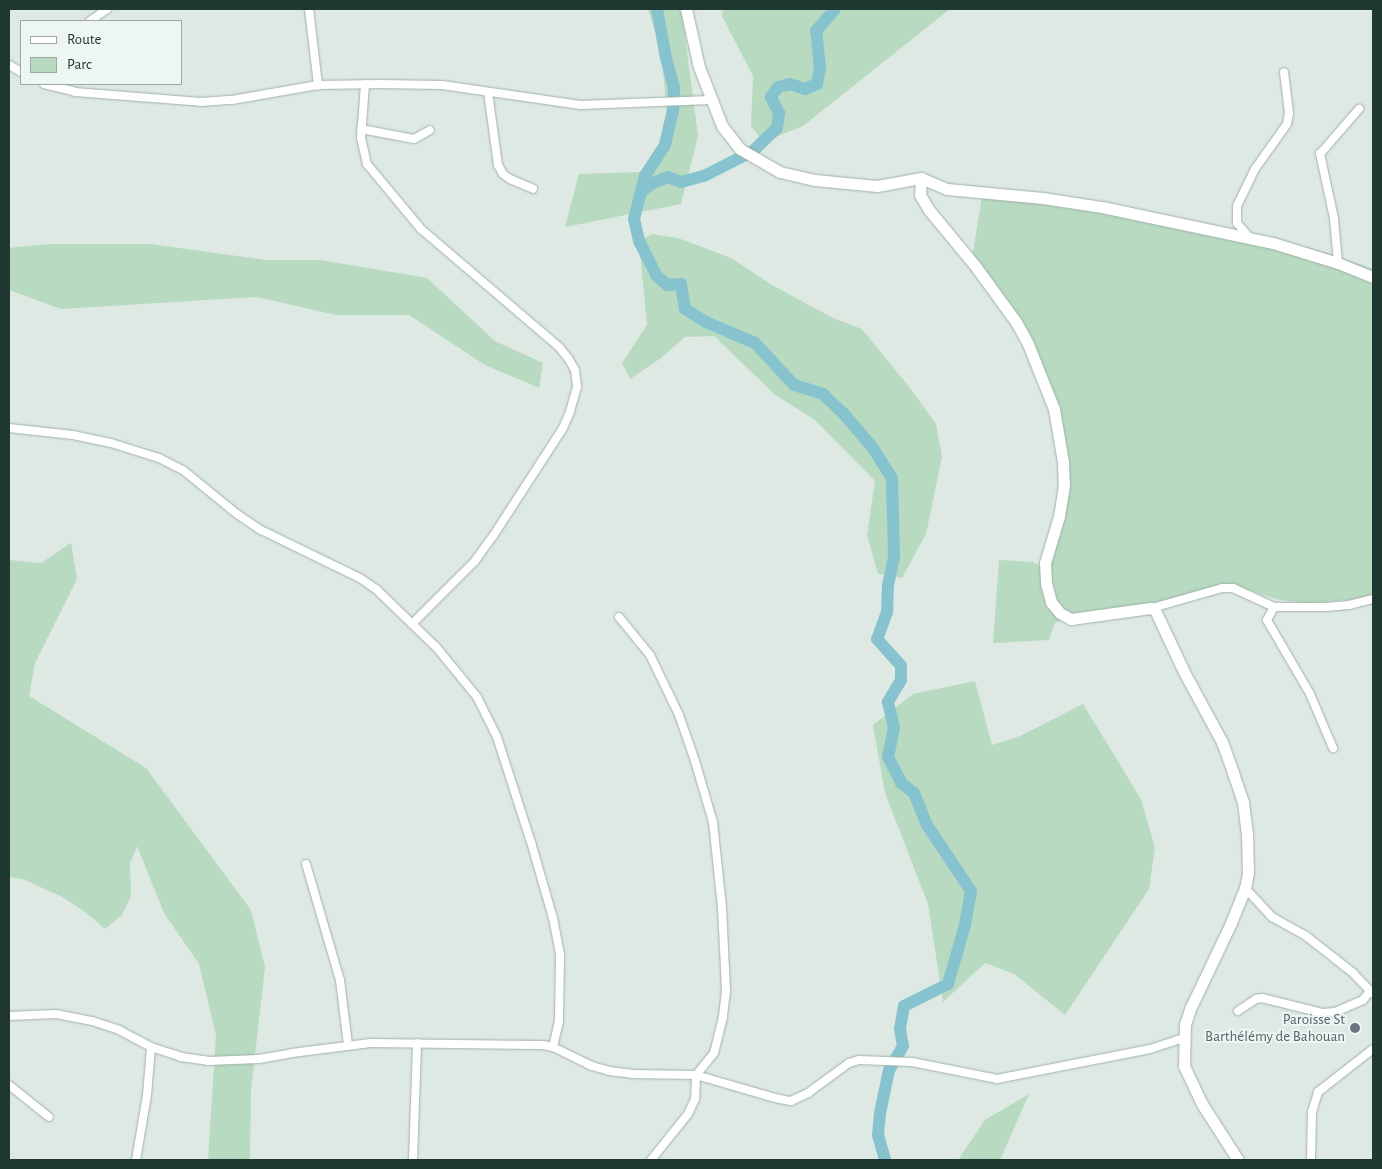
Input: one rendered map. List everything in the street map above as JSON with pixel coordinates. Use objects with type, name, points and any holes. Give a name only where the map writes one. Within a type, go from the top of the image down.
[{"type":"street","points":[[91,20],[107,9]]},
{"type":"street","points":[[309,9],[318,85]]},
{"type":"street","points":[[686,9],[699,67],[722,126],[746,152],[780,172],[815,180],[877,186],[922,178],[947,189],[1060,200],[1250,238],[1338,263],[1373,277]]},
{"type":"street","points":[[9,65],[20,71]]},
{"type":"street","points":[[1250,238],[1238,222],[1237,206],[1255,169],[1287,124],[1288,113],[1284,72]]},
{"type":"street","points":[[48,85],[75,92],[201,102],[232,100],[318,85],[365,84],[442,85],[581,105],[711,100]]},
{"type":"street","points":[[365,84],[361,129],[367,164],[421,229],[559,347],[575,370],[577,387],[570,412],[562,428],[493,536],[475,560],[412,624]]},
{"type":"street","points":[[488,92],[498,165],[502,174],[533,189]]},
{"type":"street","points":[[1338,263],[1334,218],[1320,154],[1359,109]]},
{"type":"street","points":[[361,129],[414,139],[430,130]]},
{"type":"street","points":[[922,178],[920,195],[929,210],[976,267],[1016,322],[1028,344],[1054,409],[1063,462],[1064,486],[1059,516],[1045,563],[1046,583],[1051,602],[1060,613],[1071,619],[1152,608],[1222,588],[1233,588],[1274,607],[1326,607],[1373,600]]},
{"type":"street","points":[[9,428],[73,435],[159,458],[195,479],[237,514],[261,530],[360,578],[376,589],[443,655],[477,697],[497,737],[508,766],[558,942],[559,1021],[553,1047]]},
{"type":"street","points":[[1274,607],[1267,620],[1310,694],[1333,748]]},
{"type":"street","points":[[1152,608],[1155,610],[1184,672],[1222,742],[1243,802],[1247,833],[1248,873],[1245,888],[1217,954],[1190,1009],[1185,1024],[1184,1066],[1202,1104],[1238,1160]]},
{"type":"street","points":[[618,617],[650,656],[669,693],[695,761],[713,822],[720,874],[726,991],[723,1017],[714,1053],[696,1074],[695,1099],[688,1114],[651,1160]]},
{"type":"street","points":[[306,864],[340,980],[348,1045]]},
{"type":"street","points":[[1238,1011],[1262,998],[1322,1013],[1335,1012],[1363,1000],[1372,993],[1353,973],[1320,947],[1272,917],[1245,888]]},
{"type":"street","points":[[9,1016],[56,1014],[92,1021],[119,1030],[151,1047],[181,1057],[208,1062],[235,1062],[348,1045],[417,1043],[543,1045],[553,1047],[592,1066],[609,1071],[632,1074],[696,1074],[791,1101],[808,1093],[854,1060],[912,1062],[1004,1079],[1091,1059],[1150,1049],[1186,1037]]},
{"type":"street","points":[[414,1160],[417,1043]]},
{"type":"street","points":[[136,1160],[147,1096],[151,1047]]},
{"type":"street","points":[[1311,1160],[1312,1112],[1318,1092],[1373,1049]]},
{"type":"street","points":[[9,1085],[49,1117]]},
{"type":"green space","points":[[648,9],[680,9],[683,20],[698,136],[681,204],[565,227],[579,174],[640,172],[669,136],[661,49]]},
{"type":"green space","points":[[723,9],[950,9],[803,126],[763,142],[751,126],[753,76],[722,16]]},
{"type":"green space","points":[[983,191],[1265,236],[1328,253],[1373,269],[1373,596],[1352,600],[1308,603],[1280,600],[1241,588],[1153,611],[1149,616],[1065,619],[1055,623],[1049,640],[993,643],[999,560],[1033,562],[1046,570],[1065,499],[1055,418],[1019,330],[971,264]]},
{"type":"green space","points":[[652,234],[678,238],[731,258],[772,285],[833,318],[862,329],[910,388],[936,424],[942,457],[926,534],[902,578],[878,574],[867,535],[875,481],[815,420],[774,394],[714,336],[685,337],[661,358],[630,379],[622,363],[647,325],[639,241]]},
{"type":"green space","points":[[49,244],[150,244],[266,260],[320,260],[427,278],[495,341],[543,363],[539,388],[485,365],[409,315],[336,315],[257,297],[61,309],[9,290],[9,248]]},
{"type":"green space","points":[[71,543],[77,579],[35,663],[29,696],[146,768],[251,910],[265,967],[251,1090],[250,1160],[208,1160],[216,1035],[199,964],[164,913],[137,846],[130,863],[131,896],[122,915],[105,929],[84,911],[62,897],[23,879],[9,877],[9,560],[41,563]]},
{"type":"green space","points":[[975,681],[992,745],[1020,736],[1083,704],[1141,799],[1155,848],[1149,889],[1065,1015],[1014,974],[985,963],[943,1002],[928,904],[885,793],[873,725],[913,694]]},
{"type":"green space","points":[[1029,1094],[1000,1160],[958,1160],[985,1120]]},
{"type":"waterway","points":[[657,9],[666,58],[674,87],[673,110],[665,145],[645,176],[634,219],[639,241],[656,275],[667,285],[681,284],[685,309],[706,322],[755,343],[794,385],[823,394],[843,413],[873,448],[892,479],[894,557],[888,585],[887,612],[877,639],[901,666],[901,680],[888,702],[894,727],[888,757],[901,783],[914,793],[927,825],[971,891],[965,925],[948,984],[904,1006],[900,1029],[903,1046],[889,1070],[880,1113],[878,1135],[885,1160]]},
{"type":"waterway","points":[[641,192],[653,183],[668,177],[681,182],[704,176],[753,151],[777,128],[779,113],[771,97],[778,87],[790,84],[805,89],[817,84],[820,67],[816,31],[835,9]]},
{"type":"place","name":"Paroisse St Barthélémy de Bahouan","points":[[1355,1028]]}]
